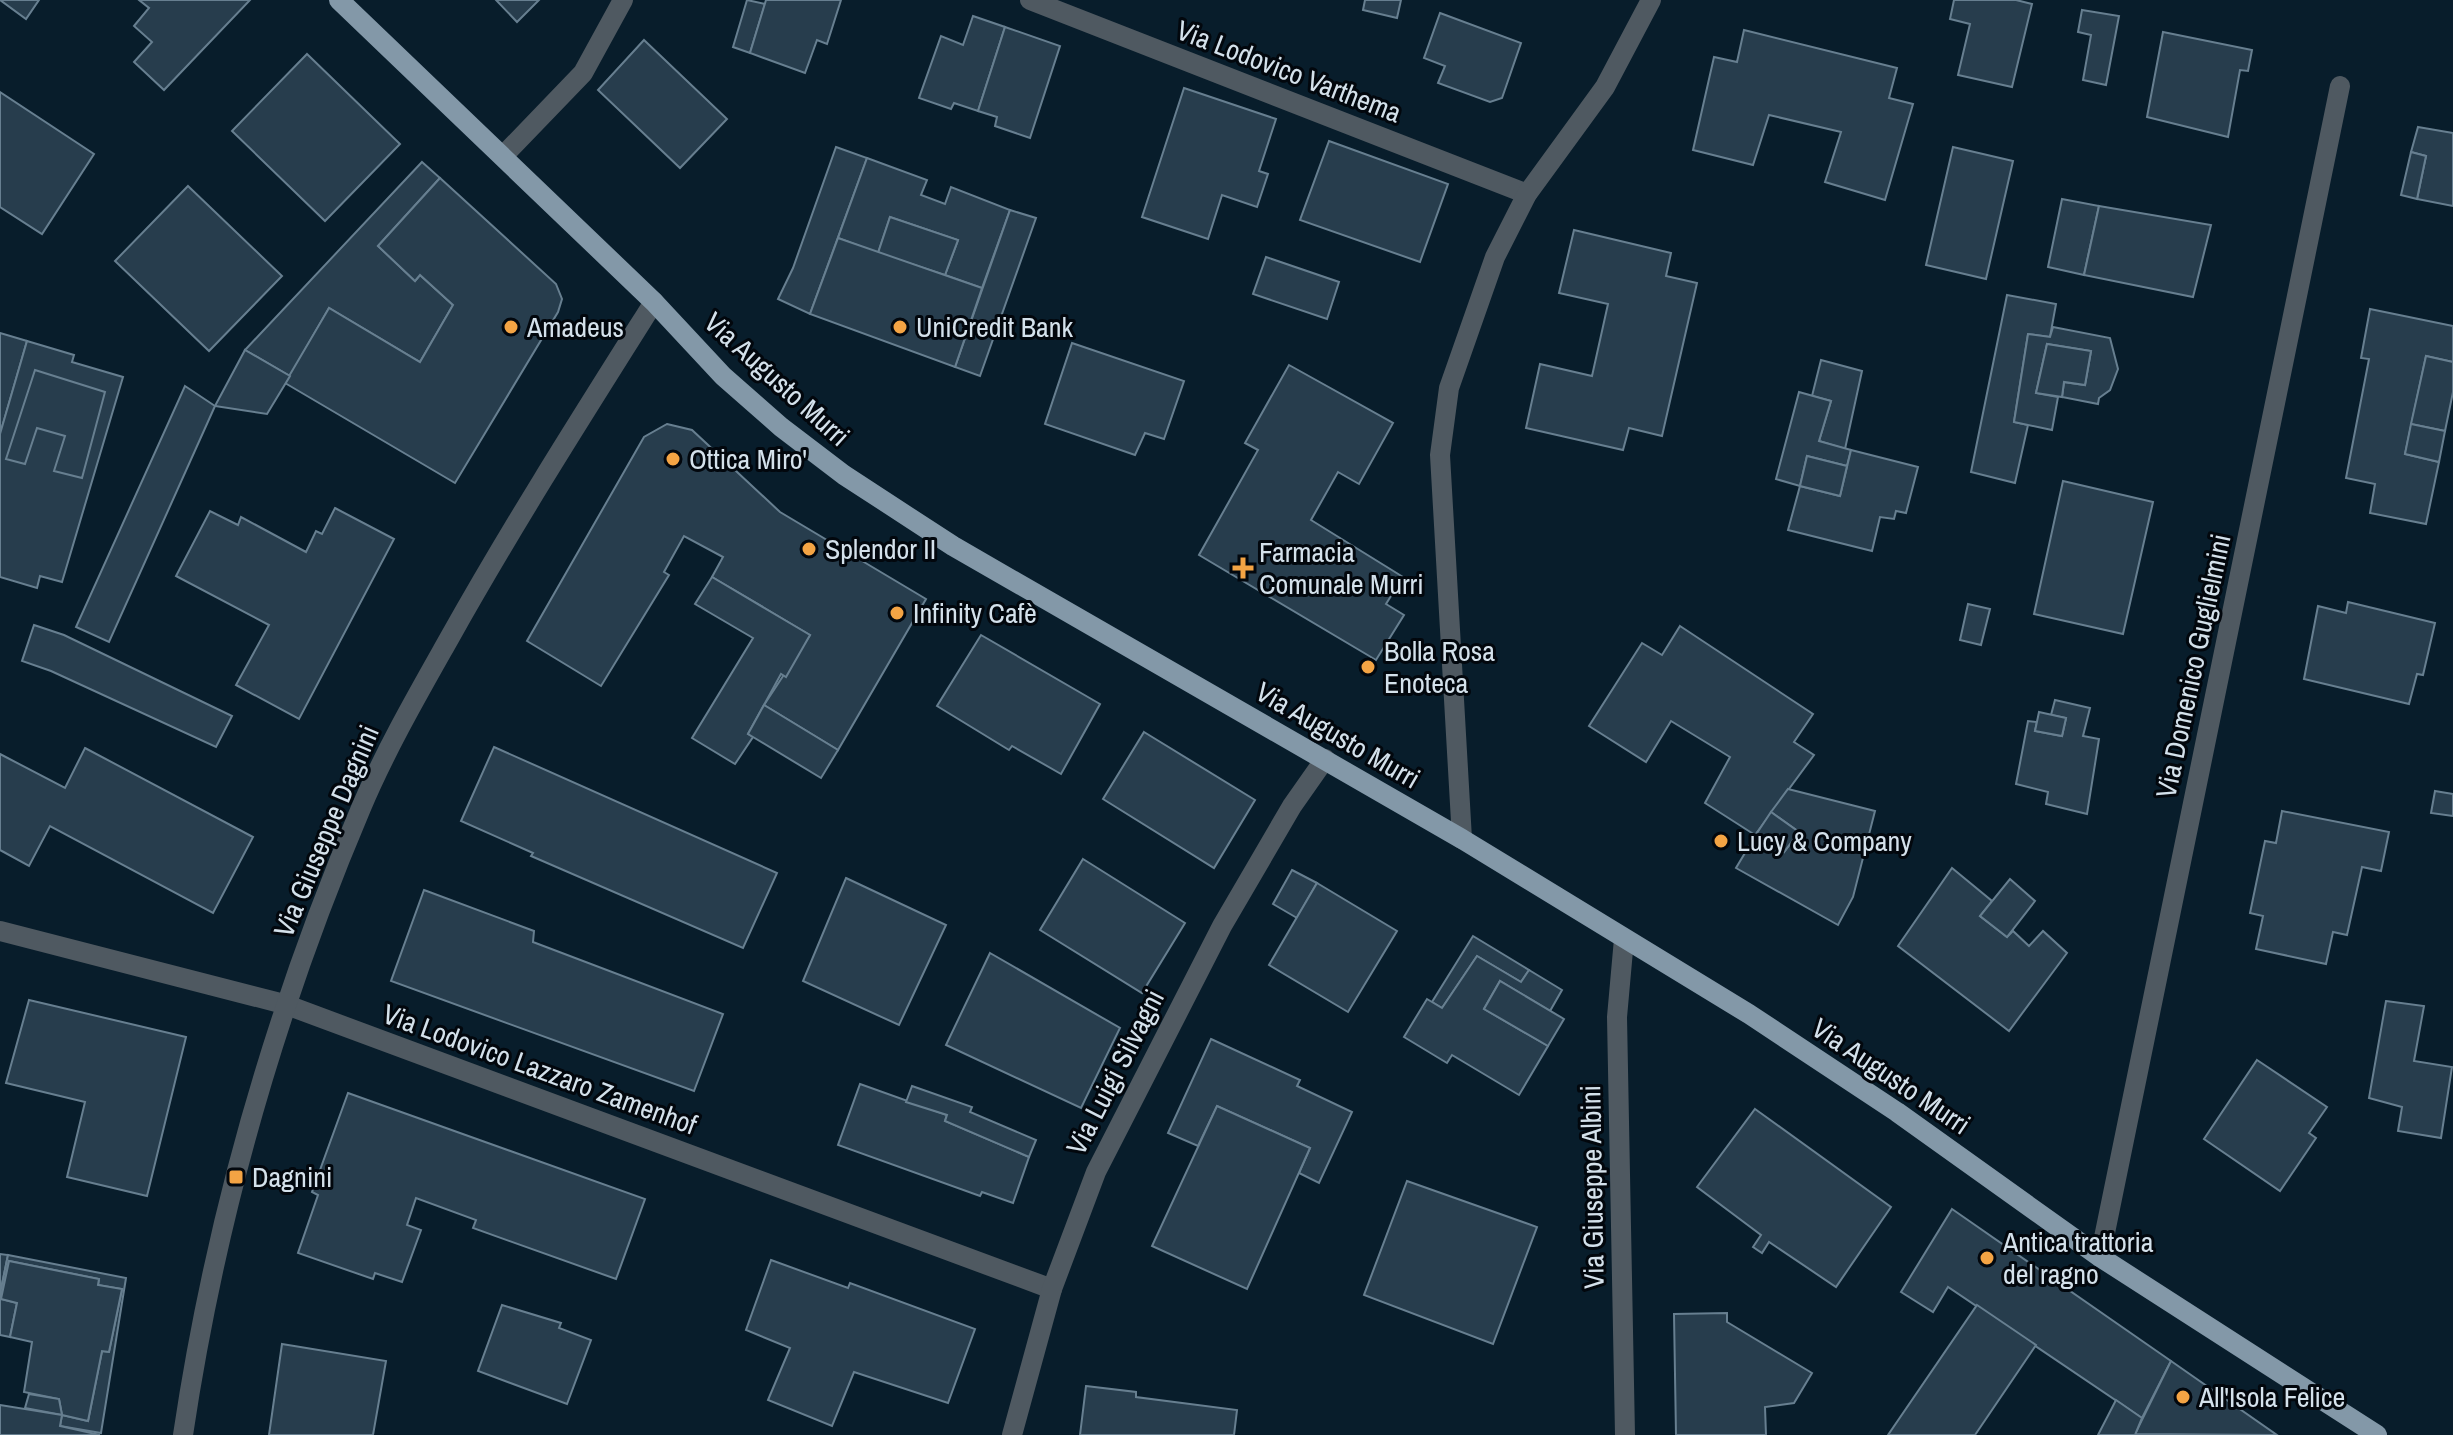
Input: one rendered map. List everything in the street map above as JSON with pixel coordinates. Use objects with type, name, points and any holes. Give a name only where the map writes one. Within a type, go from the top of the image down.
[{"type":"main road","name":"Via Augusto Murri","points":[[339,0],[654,302],[723,376],[781,427],[844,475],[953,546],[1462,839],[1749,1014],[1897,1112],[2100,1257],[2377,1435]]},
{"type":"street","points":[[503,156],[583,73],[623,0]]},
{"type":"street","name":"Via Lodovico Varthema","points":[[1030,0],[1527,194]]},
{"type":"street","points":[[1462,839],[1440,455],[1442,422],[1449,388],[1495,257],[1527,194],[1605,87],[1644,20],[1651,0]]},
{"type":"street","name":"Via Domenico Guglielmini","points":[[2100,1257],[2340,86]]},
{"type":"street","name":"Via Giuseppe Dagnini","points":[[183,1435],[211,1282],[232,1192],[284,1004],[361,806],[416,698],[491,564],[654,302]]},
{"type":"street","name":"Via Luigi Silvagni","points":[[1012,1435],[1052,1289],[1096,1172],[1171,1020],[1284,819],[1325,759]]},
{"type":"street","name":"Via Lodovico Lazzaro Zamenhof","points":[[0,931],[284,1004],[1052,1289]]},
{"type":"street","name":"Via Giuseppe Albini","points":[[1624,939],[1617,1017],[1625,1435]]},
{"type":"building","points":[[0,0],[39,0],[26,19]]},
{"type":"building","points":[[139,0],[250,0],[164,90],[134,62],[152,42],[134,26],[149,8]]},
{"type":"building","points":[[496,0],[539,0],[517,22]]},
{"type":"building","points":[[747,0],[765,4],[750,53],[733,47]]},
{"type":"building","points":[[766,0],[841,0],[827,44],[817,40],[805,73],[750,53]]},
{"type":"building","points":[[1365,0],[1401,0],[1397,18],[1363,10]]},
{"type":"building","points":[[1954,0],[2016,0],[2032,4],[2012,87],[1958,75],[1970,24],[1950,19]]},
{"type":"building","points":[[2082,10],[2119,16],[2106,85],[2083,80],[2091,35],[2078,32]]},
{"type":"building","points":[[1440,13],[1521,43],[1502,98],[1490,102],[1438,83],[1445,66],[1424,58]]},
{"type":"building","points":[[973,16],[1005,27],[978,111],[954,103],[951,109],[919,98],[941,36],[963,45]]},
{"type":"building","points":[[1005,27],[1060,46],[1030,138],[995,126],[997,117],[978,111]]},
{"type":"building","points":[[1744,30],[1897,68],[1889,98],[1913,104],[1885,200],[1825,182],[1841,132],[1769,115],[1753,165],[1693,150],[1714,57],[1737,62]]},
{"type":"building","points":[[2163,32],[2252,50],[2248,71],[2240,70],[2228,137],[2147,117]]},
{"type":"building","points":[[644,40],[727,119],[680,168],[598,90]]},
{"type":"building","points":[[307,54],[400,144],[325,221],[232,131]]},
{"type":"building","points":[[1184,88],[1276,119],[1259,171],[1268,174],[1257,207],[1222,195],[1208,239],[1142,217]]},
{"type":"building","points":[[0,92],[94,154],[42,234],[0,207]]},
{"type":"building","points":[[2418,127],[2453,133],[2453,206],[2417,199],[2426,156],[2411,152]]},
{"type":"building","points":[[1329,141],[1448,184],[1420,262],[1300,220]]},
{"type":"building","points":[[836,147],[867,158],[810,314],[778,299],[793,268]]},
{"type":"building","points":[[1953,147],[2013,161],[1986,279],[1926,265]]},
{"type":"building","points":[[2411,152],[2426,156],[2417,199],[2401,195]]},
{"type":"building","points":[[867,158],[927,180],[921,195],[945,204],[951,187],[1010,210],[982,288],[945,275],[958,240],[890,217],[878,253],[838,238]]},
{"type":"building","points":[[422,162],[440,178],[378,246],[415,281],[420,275],[453,305],[420,362],[329,308],[290,376],[245,350]]},
{"type":"building","points":[[440,178],[556,284],[562,299],[558,312],[455,483],[285,383],[329,308],[420,362],[453,305],[420,275],[415,281],[378,246]]},
{"type":"building","points":[[188,186],[282,276],[209,351],[115,261]]},
{"type":"building","points":[[2062,199],[2099,206],[2084,275],[2048,267]]},
{"type":"building","points":[[2099,206],[2211,225],[2193,297],[2084,275]]},
{"type":"building","points":[[1010,210],[1036,218],[980,376],[955,367]]},
{"type":"building","points":[[890,217],[958,240],[945,275],[878,253]]},
{"type":"building","points":[[1574,230],[1671,253],[1666,276],[1697,283],[1662,436],[1629,428],[1623,450],[1526,428],[1540,364],[1592,376],[1608,304],[1559,293]]},
{"type":"building","points":[[838,238],[982,288],[955,367],[810,314]]},
{"type":"building","points":[[1266,257],[1339,282],[1327,319],[1253,294]]},
{"type":"building","points":[[2007,295],[2056,304],[2050,337],[2028,334],[2014,422],[2028,425],[2015,483],[1971,472]]},
{"type":"building","points":[[2370,309],[2453,326],[2453,362],[2426,356],[2405,454],[2439,462],[2426,524],[2370,513],[2375,484],[2346,478],[2369,359],[2361,358]]},
{"type":"building","points":[[2053,327],[2110,338],[2118,369],[2110,390],[2099,398],[2098,404],[2062,397],[2064,382],[2085,385],[2091,351],[2047,344],[2036,393],[2058,397],[2052,430],[2014,422],[2028,334],[2050,337]]},
{"type":"building","points":[[0,333],[27,341],[0,434]]},
{"type":"building","points":[[27,341],[74,355],[72,362],[123,377],[62,582],[40,576],[37,588],[0,577],[0,434]]},
{"type":"building","points":[[1072,343],[1184,381],[1164,439],[1145,433],[1135,455],[1045,424]]},
{"type":"building","points":[[2047,344],[2091,351],[2085,385],[2064,382],[2062,397],[2036,393]]},
{"type":"building","points":[[245,350],[290,376],[267,414],[215,406]]},
{"type":"building","points":[[2426,356],[2453,362],[2453,392],[2445,431],[2411,424]]},
{"type":"building","points":[[1821,360],[1862,371],[1845,449],[1819,441],[1831,401],[1812,396]]},
{"type":"building","points":[[1289,365],[1393,423],[1359,484],[1338,472],[1311,520],[1403,577],[1386,604],[1404,615],[1376,660],[1199,555],[1258,450],[1245,443]]},
{"type":"building","points":[[35,370],[105,392],[82,478],[54,471],[65,436],[37,428],[25,464],[6,459]]},
{"type":"building","points":[[185,386],[215,406],[109,642],[76,627]]},
{"type":"building","points":[[1799,392],[1831,401],[1819,441],[1851,450],[1847,466],[1807,456],[1800,486],[1776,479]]},
{"type":"building","points":[[667,424],[692,430],[780,512],[926,599],[838,750],[764,705],[810,635],[712,577],[723,557],[684,536],[664,572],[669,575],[601,686],[527,641],[644,437]]},
{"type":"building","points":[[2411,424],[2445,431],[2439,462],[2405,454]]},
{"type":"building","points":[[1851,450],[1918,467],[1906,513],[1896,511],[1894,519],[1880,517],[1872,551],[1788,530],[1800,486],[1840,496]]},
{"type":"building","points":[[1807,456],[1847,466],[1840,496],[1800,486]]},
{"type":"building","points":[[2063,481],[2153,502],[2123,634],[2034,614]]},
{"type":"building","points":[[335,508],[394,539],[299,719],[236,685],[269,625],[176,576],[210,511],[238,525],[241,517],[306,552],[316,531],[322,534]]},
{"type":"building","points":[[712,577],[810,635],[786,677],[781,674],[748,734],[753,737],[735,764],[692,738],[753,638],[695,604]]},
{"type":"building","points":[[2348,602],[2435,623],[2423,675],[2417,674],[2409,704],[2304,679],[2318,606],[2346,613]]},
{"type":"building","points":[[1968,604],[1990,609],[1981,645],[1960,640]]},
{"type":"building","points":[[34,625],[64,635],[232,716],[216,747],[51,671],[22,661]]},
{"type":"building","points":[[1680,626],[1813,714],[1794,742],[1814,755],[1755,835],[1705,803],[1730,757],[1671,721],[1646,762],[1589,726],[1642,643],[1662,655]]},
{"type":"building","points":[[981,635],[1100,704],[1061,774],[1012,746],[1009,750],[937,706]]},
{"type":"building","points":[[2055,700],[2090,708],[2083,736],[2099,739],[2087,814],[2046,804],[2048,792],[2016,784],[2028,721],[2037,722],[2035,731],[2062,736],[2066,718],[2051,715]]},
{"type":"building","points":[[764,705],[838,750],[821,778],[748,734]]},
{"type":"building","points":[[2039,712],[2066,718],[2062,736],[2035,731]]},
{"type":"building","points":[[1144,732],[1255,800],[1214,868],[1103,799]]},
{"type":"building","points":[[494,747],[777,873],[743,948],[531,856],[533,853],[461,821]]},
{"type":"building","points":[[85,748],[253,837],[213,913],[50,826],[29,866],[0,850],[0,754],[65,788]]},
{"type":"building","points":[[1788,789],[1875,811],[1853,897],[1838,925],[1736,868],[1757,833],[1784,852],[1799,832],[1771,812]]},
{"type":"building","points":[[2435,791],[2453,794],[2453,816],[2431,813]]},
{"type":"building","points":[[2282,811],[2389,832],[2381,871],[2362,867],[2347,935],[2333,932],[2326,964],[2256,949],[2263,916],[2250,913],[2265,841],[2276,843]]},
{"type":"building","points":[[1771,812],[1799,832],[1784,852],[1757,833]]},
{"type":"building","points":[[1083,859],[1185,923],[1142,993],[1040,930]]},
{"type":"building","points":[[1952,868],[1992,901],[1980,916],[2007,937],[2013,931],[2029,946],[2043,931],[2067,953],[2009,1031],[1898,946]]},
{"type":"building","points":[[1292,870],[1317,883],[1297,918],[1273,904]]},
{"type":"building","points":[[846,878],[946,925],[899,1025],[803,981]]},
{"type":"building","points":[[2010,879],[2035,901],[2007,937],[1980,916]]},
{"type":"building","points":[[1317,883],[1397,931],[1348,1012],[1269,965]]},
{"type":"building","points":[[424,890],[534,931],[533,942],[723,1014],[694,1091],[391,981]]},
{"type":"building","points":[[1473,936],[1529,970],[1521,982],[1477,956],[1442,1008],[1432,1002]]},
{"type":"building","points":[[990,953],[1120,1028],[1081,1108],[946,1045]]},
{"type":"building","points":[[1477,956],[1521,982],[1529,970],[1562,990],[1550,1011],[1500,981],[1484,1009],[1548,1046],[1519,1095],[1452,1055],[1447,1063],[1404,1037],[1427,999],[1442,1008]]},
{"type":"building","points":[[1500,981],[1564,1019],[1548,1046],[1484,1009]]},
{"type":"building","points":[[29,1000],[186,1037],[147,1196],[67,1177],[85,1102],[6,1083]]},
{"type":"building","points":[[2386,1001],[2424,1006],[2414,1061],[2452,1067],[2441,1138],[2398,1131],[2402,1107],[2369,1098]]},
{"type":"building","points":[[1211,1039],[1300,1080],[1297,1086],[1352,1112],[1319,1183],[1299,1173],[1310,1148],[1217,1106],[1198,1146],[1168,1133]]},
{"type":"building","points":[[2257,1060],[2327,1107],[2309,1133],[2316,1138],[2280,1191],[2204,1139]]},
{"type":"building","points":[[860,1084],[947,1115],[945,1121],[1029,1157],[1013,1203],[982,1192],[980,1196],[838,1145]]},
{"type":"building","points":[[912,1086],[972,1107],[970,1112],[1036,1140],[1029,1157],[945,1121],[947,1115],[906,1102]]},
{"type":"building","points":[[348,1093],[645,1199],[616,1279],[473,1228],[476,1220],[416,1198],[407,1225],[421,1230],[402,1282],[375,1273],[373,1279],[298,1253],[318,1195],[312,1192]]},
{"type":"building","points":[[1217,1106],[1310,1148],[1247,1289],[1152,1246]]},
{"type":"building","points":[[1755,1109],[1891,1207],[1836,1287],[1769,1242],[1762,1253],[1753,1247],[1761,1235],[1697,1187]]},
{"type":"building","points":[[1407,1181],[1537,1227],[1493,1344],[1364,1295]]},
{"type":"building","points":[[1952,1209],[2171,1361],[2142,1418],[1948,1287],[1933,1312],[1901,1292]]},
{"type":"building","points":[[0,1254],[8,1255],[0,1294]]},
{"type":"building","points":[[8,1255],[126,1278],[101,1433],[60,1426],[62,1415],[88,1421],[102,1351],[109,1352],[122,1289],[98,1285],[99,1279],[9,1261],[1,1299],[17,1303],[10,1337],[0,1335],[0,1294]]},
{"type":"building","points":[[771,1260],[848,1288],[850,1283],[975,1329],[948,1403],[854,1372],[832,1426],[768,1400],[790,1348],[746,1330]]},
{"type":"building","points":[[9,1261],[99,1279],[98,1285],[122,1289],[109,1352],[102,1351],[88,1421],[62,1415],[59,1399],[24,1392],[32,1342],[10,1337],[17,1303],[1,1299]]},
{"type":"building","points":[[502,1305],[561,1323],[559,1328],[591,1340],[567,1404],[478,1371]]},
{"type":"building","points":[[1977,1305],[2036,1345],[1975,1435],[1888,1435]]},
{"type":"building","points":[[1727,1313],[1727,1322],[1812,1373],[1794,1403],[1765,1407],[1766,1435],[1676,1435],[1674,1314]]},
{"type":"building","points":[[282,1344],[386,1361],[373,1435],[269,1435]]},
{"type":"building","points":[[2171,1361],[2277,1435],[2135,1434]]},
{"type":"building","points":[[1086,1386],[1136,1392],[1136,1397],[1237,1410],[1234,1435],[1080,1435]]},
{"type":"building","points":[[29,1394],[59,1399],[62,1415],[25,1408]]},
{"type":"building","points":[[2116,1400],[2142,1418],[2135,1435],[2098,1435]]},
{"type":"building","points":[[0,1405],[62,1415],[60,1426],[100,1435],[0,1435]]},
{"type":"place","name":"Amadeus","points":[[511,327]]},
{"type":"place","name":"UniCredit Bank","points":[[900,327]]},
{"type":"place","name":"Ottica Miro'","points":[[673,459]]},
{"type":"place","name":"Splendor II","points":[[809,549]]},
{"type":"place","name":"Farmacia Comunale Murri","points":[[1243,568]]},
{"type":"place","name":"Infinity Cafè","points":[[897,613]]},
{"type":"place","name":"Bolla Rosa Enoteca","points":[[1368,667]]},
{"type":"place","name":"Lucy & Company","points":[[1721,841]]},
{"type":"place","name":"Dagnini","points":[[236,1177]]},
{"type":"place","name":"Antica trattoria del ragno","points":[[1987,1258]]},
{"type":"place","name":"All'Isola Felice","points":[[2183,1397]]}]
